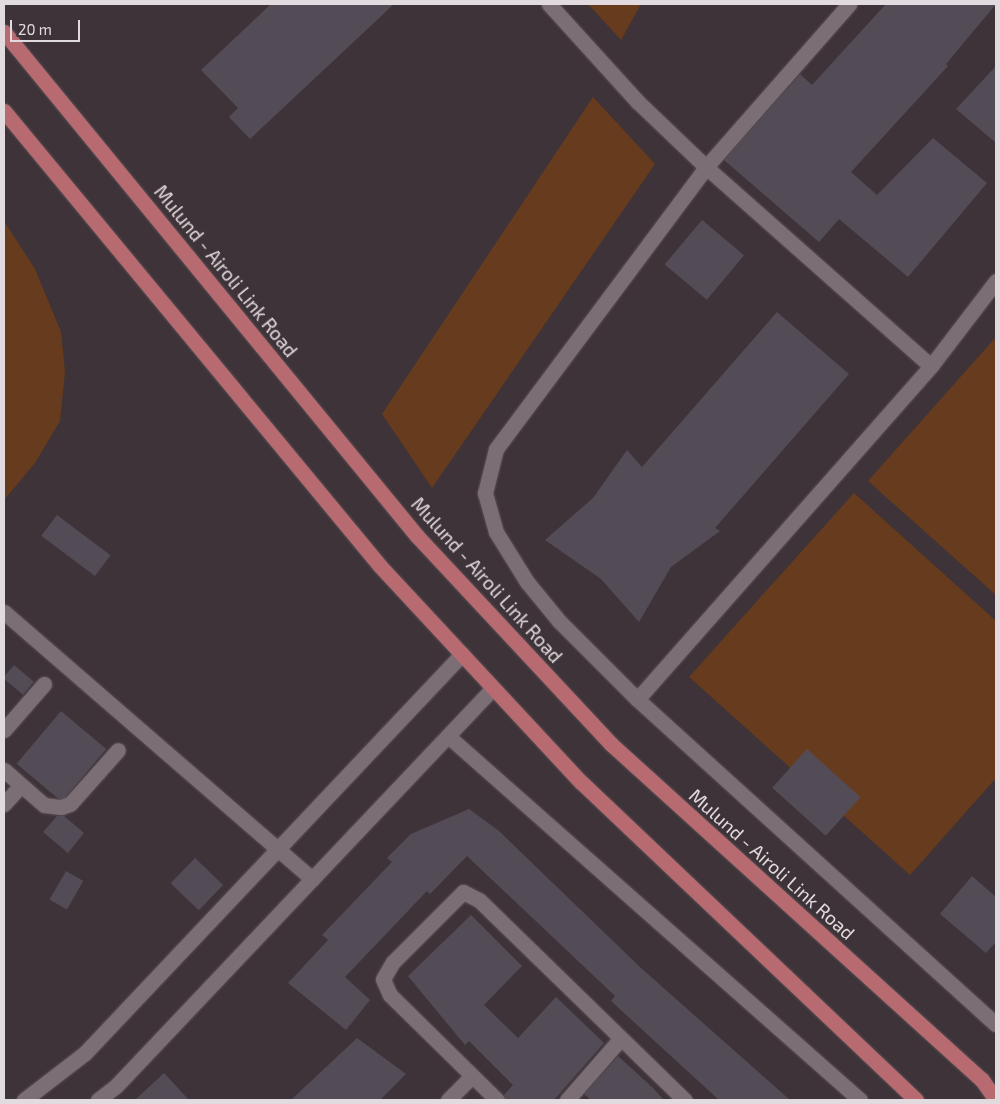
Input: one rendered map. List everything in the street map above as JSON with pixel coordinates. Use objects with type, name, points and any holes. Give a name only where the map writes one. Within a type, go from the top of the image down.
[{"type":"main road","name":"Mulund - Airoli Link Road","points":[[4,32],[417,536],[611,744],[982,1080],[996,1100]]},
{"type":"main road","points":[[4,111],[380,566],[581,782],[916,1100]]},
{"type":"street","points":[[548,4],[638,102],[706,167],[931,366]]},
{"type":"street","points":[[849,4],[706,167],[500,443],[485,493],[496,532],[528,582],[559,621],[637,699],[996,1024]]},
{"type":"street","points":[[637,699],[931,366],[996,281]]},
{"type":"street","points":[[4,612],[312,879]]},
{"type":"street","points":[[24,1100],[85,1053],[462,654]]},
{"type":"street","points":[[4,730],[44,684]]},
{"type":"street","points":[[98,1100],[116,1086],[493,688]]},
{"type":"street","points":[[448,736],[860,1100]]},
{"type":"street","points":[[4,770],[44,805],[70,804],[118,750]]},
{"type":"street","points":[[4,804],[21,785]]},
{"type":"street","points":[[497,1100],[390,995],[383,979],[393,962],[464,892],[479,900],[685,1100]]},
{"type":"street","points":[[567,1100],[621,1038]]},
{"type":"street","points":[[448,1100],[471,1076]]},
{"type":"shaded area","points":[[588,4],[641,4],[621,40]]},
{"type":"shaded area","points":[[593,97],[655,164],[432,488],[382,414]]},
{"type":"shaded area","points":[[4,221],[35,269],[61,332],[65,372],[60,421],[35,463],[4,500]]},
{"type":"shaded area","points":[[996,337],[996,595],[868,481]]},
{"type":"shaded area","points":[[854,493],[996,621],[996,778],[910,875],[689,677]]},
{"type":"building","points":[[271,4],[394,4],[250,139],[229,117],[238,108],[201,70]]},
{"type":"building","points":[[886,4],[996,4],[946,64],[948,66],[851,172],[877,195],[933,138],[987,183],[908,277],[839,219],[819,242],[724,160],[800,74],[812,85]]},
{"type":"building","points":[[996,66],[996,143],[956,109]]},
{"type":"building","points":[[702,220],[744,255],[707,300],[665,264]]},
{"type":"building","points":[[777,312],[849,374],[715,528],[720,531],[671,567],[639,622],[601,579],[545,540],[593,498],[627,450],[642,467]]},
{"type":"building","points":[[57,515],[111,555],[95,576],[41,536]]},
{"type":"building","points":[[14,665],[34,682],[23,695],[4,679]]},
{"type":"building","points":[[61,711],[106,749],[62,802],[17,764]]},
{"type":"building","points":[[807,749],[861,797],[826,836],[772,788]]},
{"type":"building","points":[[469,809],[499,831],[641,968],[790,1100],[719,1100],[611,1001],[615,996],[467,856],[430,894],[427,891],[345,977],[370,1000],[346,1030],[288,983],[328,940],[322,935],[392,862],[387,858],[411,834]]},
{"type":"building","points":[[57,816],[64,816],[84,833],[68,853],[43,832]]},
{"type":"building","points":[[195,858],[223,885],[199,910],[171,883]]},
{"type":"building","points":[[66,871],[83,881],[67,910],[50,900]]},
{"type":"building","points":[[972,876],[996,897],[996,942],[986,953],[940,914]]},
{"type":"building","points":[[471,915],[522,966],[484,1005],[518,1038],[556,997],[604,1043],[554,1100],[506,1100],[504,1095],[513,1085],[469,1041],[465,1045],[408,976]]},
{"type":"building","points":[[357,1038],[406,1074],[380,1100],[291,1100]]},
{"type":"building","points":[[618,1056],[664,1100],[591,1100],[584,1094]]},
{"type":"building","points":[[164,1073],[189,1100],[135,1100]]}]
